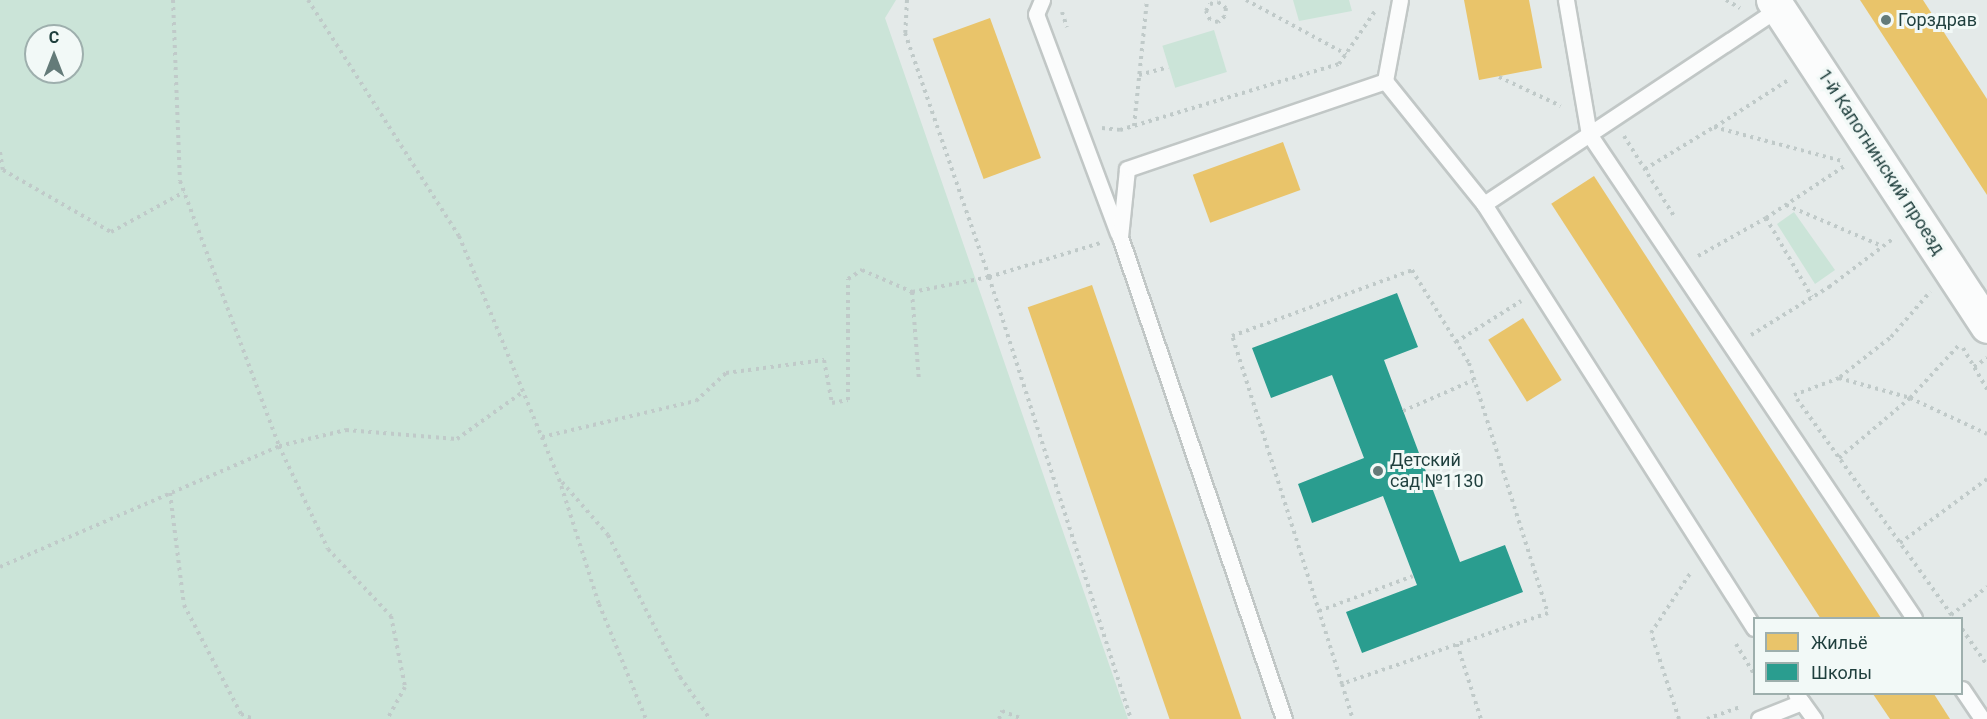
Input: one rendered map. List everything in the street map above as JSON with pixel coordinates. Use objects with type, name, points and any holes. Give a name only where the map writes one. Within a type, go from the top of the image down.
[{"type":"street","name":"1-й Капотнинский проезд","points":[[1767,4],[1977,322]]},
{"type":"lane","points":[[1042,0],[1036,14],[1120,237],[1284,719]]},
{"type":"lane","points":[[1400,0],[1385,81],[1484,204],[1753,625]]},
{"type":"lane","points":[[1566,0],[1589,134],[1913,617]]},
{"type":"lane","points":[[1484,204],[1589,134],[1767,4]]},
{"type":"lane","points":[[1120,237],[1127,169],[1385,81]]},
{"type":"lane","points":[[1963,690],[1982,719]]},
{"type":"lane","points":[[1759,719],[1799,698],[1814,719]]},
{"type":"path","points":[[173,0],[180,181],[279,446],[328,549],[391,616],[405,687],[387,719]]},
{"type":"path","points":[[308,0],[459,236],[543,437],[559,479],[599,604],[646,719]]},
{"type":"path","points":[[908,0],[904,33],[989,277],[1131,719]]},
{"type":"path","points":[[1134,126],[1147,0]]},
{"type":"path","points":[[1246,0],[1346,54]]},
{"type":"path","points":[[1726,0],[1740,8]]},
{"type":"path","points":[[1218,1],[1226,8],[1225,16],[1218,22],[1209,20],[1206,11],[1209,4],[1218,1]]},
{"type":"path","points":[[1730,14],[1740,8],[1767,4]]},
{"type":"path","points":[[1060,5],[1071,39]]},
{"type":"path","points":[[1099,117],[1102,129],[1120,130],[1339,64],[1378,7]]},
{"type":"path","points":[[1139,75],[1168,67]]},
{"type":"path","points":[[1645,169],[1794,77],[1788,67]]},
{"type":"path","points":[[1498,77],[1562,106]]},
{"type":"path","points":[[1560,95],[1563,114]]},
{"type":"path","points":[[1714,127],[1849,163]]},
{"type":"path","points":[[1633,128],[1623,135],[1680,227]]},
{"type":"path","points":[[0,152],[3,170],[111,232],[184,192]]},
{"type":"path","points":[[1842,153],[1855,172]]},
{"type":"path","points":[[1698,256],[1766,218],[1849,163]]},
{"type":"path","points":[[1786,205],[1883,247]]},
{"type":"path","points":[[1766,218],[1812,297]]},
{"type":"path","points":[[1890,228],[1901,246]]},
{"type":"path","points":[[543,437],[696,401],[726,373],[824,360],[832,403],[848,400],[848,279],[862,270],[912,292],[989,277],[1120,237]]},
{"type":"path","points":[[1751,335],[1812,297],[1896,237]]},
{"type":"path","points":[[1692,246],[1704,265]]},
{"type":"path","points":[[1342,684],[1548,613],[1474,380],[1456,342],[1412,270],[1232,336],[1353,719]]},
{"type":"path","points":[[1924,283],[1934,298]]},
{"type":"path","points":[[912,292],[919,380]]},
{"type":"path","points":[[1516,292],[1528,311]]},
{"type":"path","points":[[1794,395],[1839,378],[1891,337],[1930,292]]},
{"type":"path","points":[[1456,342],[1521,301]]},
{"type":"path","points":[[1839,458],[1910,398],[1977,322]]},
{"type":"path","points":[[1745,327],[1757,344]]},
{"type":"path","points":[[1960,344],[1987,389]]},
{"type":"path","points":[[1974,367],[1987,358]]},
{"type":"path","points":[[1839,378],[1910,398],[1987,434]]},
{"type":"path","points":[[1403,411],[1474,380]]},
{"type":"path","points":[[1788,386],[1953,617],[1987,587]]},
{"type":"path","points":[[0,567],[279,446],[346,429],[457,439],[524,391]]},
{"type":"path","points":[[559,479],[608,535],[680,677],[710,719]]},
{"type":"path","points":[[1900,543],[1987,479]]},
{"type":"path","points":[[170,493],[184,605],[241,714],[254,719]]},
{"type":"path","points":[[1685,562],[1697,582]]},
{"type":"path","points":[[1678,719],[1651,633],[1691,572]]},
{"type":"path","points":[[1319,611],[1413,576]]},
{"type":"path","points":[[1963,630],[1987,664]]},
{"type":"path","points":[[1729,633],[1753,671]]},
{"type":"path","points":[[1457,644],[1481,719]]},
{"type":"path","points":[[999,719],[1002,711],[1023,719]]},
{"type":"green space","points":[[0,0],[896,0],[885,18],[1128,719],[0,719]]},
{"type":"green space","points":[[1293,0],[1349,0],[1352,11],[1299,21]]},
{"type":"green space","points":[[1214,30],[1227,72],[1175,88],[1162,46]]},
{"type":"green space","points":[[1794,212],[1835,270],[1815,284],[1777,224]]},
{"type":"building: Жильё","points":[[1464,0],[1529,0],[1542,68],[1479,80]]},
{"type":"building: Жильё","points":[[1860,0],[1923,0],[1987,99],[1987,195]]},
{"type":"building: Жильё","points":[[990,18],[1041,158],[984,179],[933,39]]},
{"type":"building: Жильё","points":[[1283,142],[1300,190],[1210,223],[1193,175]]},
{"type":"building: Жильё","points":[[1594,176],[1880,617],[1820,617],[1551,204]]},
{"type":"building: Жильё","points":[[1092,285],[1241,719],[1170,719],[1028,307]]},
{"type":"building: Жильё","points":[[1523,318],[1562,380],[1527,402],[1488,340]]},
{"type":"building: Жильё","points":[[1874,695],[1935,695],[1950,719],[1890,719]]},
{"type":"building: Школы","name":"Детский сад №1130","points":[[1397,293],[1418,347],[1384,360],[1460,562],[1505,545],[1523,592],[1362,653],[1346,612],[1417,585],[1383,496],[1312,523],[1298,484],[1364,458],[1332,375],[1271,398],[1252,348]]},
{"type":"place","name":"Горздрав","points":[[1886,20]]},
{"type":"place","name":"Детский сад №1130","points":[[1378,471]]}]
